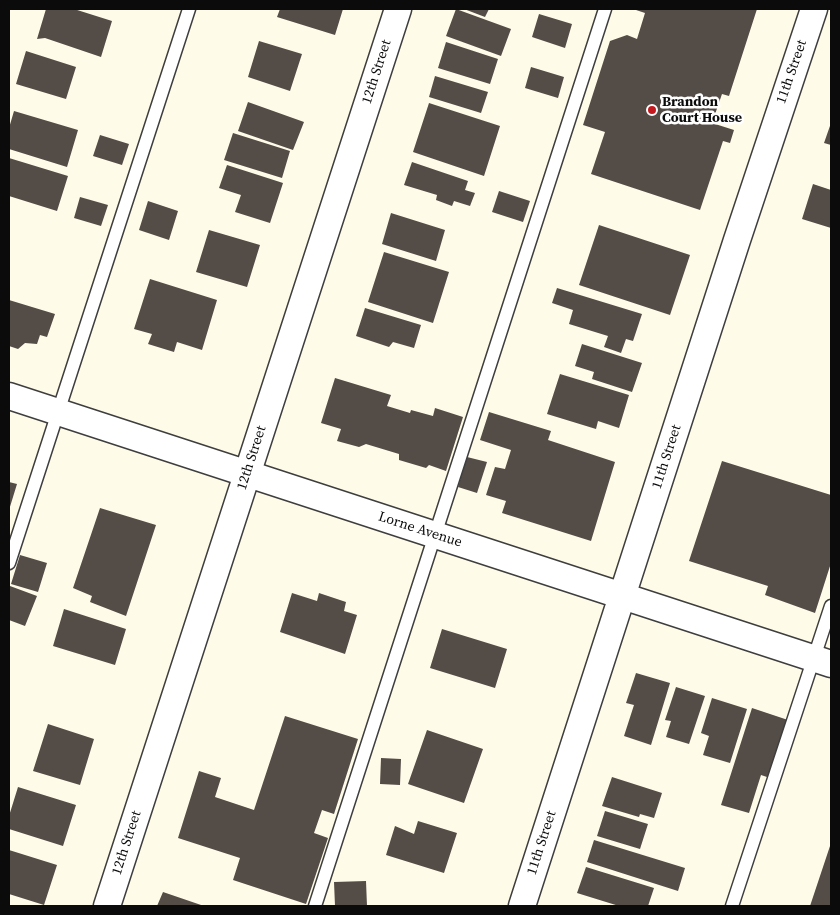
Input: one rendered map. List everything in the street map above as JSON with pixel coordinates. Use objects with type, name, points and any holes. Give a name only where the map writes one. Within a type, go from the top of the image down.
[{"type":"street","name":"12th Street","points":[[107,906],[398,9]]},
{"type":"street","name":"11th Street","points":[[522,906],[814,9]]},
{"type":"street","name":"Lorne Avenue","points":[[9,396],[823,661]]},
{"type":"lane","points":[[9,563],[189,9]]},
{"type":"lane","points":[[315,906],[605,9]]},
{"type":"lane","points":[[732,906],[823,661],[831,606]]},
{"type":"building","points":[[46,9],[74,9],[112,21],[101,57],[45,38],[37,39]]},
{"type":"building","points":[[280,9],[343,9],[335,35],[277,17]]},
{"type":"building","points":[[456,9],[511,29],[501,56],[446,36]]},
{"type":"building","points":[[464,9],[489,9],[485,17]]},
{"type":"building","name":"Brandon Court House","points":[[633,9],[757,9],[729,96],[722,94],[712,123],[734,130],[730,143],[723,141],[700,210],[591,174],[605,132],[583,125],[610,41],[627,35],[637,39],[645,13]]},
{"type":"building","points":[[539,14],[572,24],[565,48],[532,37]]},
{"type":"building","points":[[259,41],[302,54],[290,91],[248,77]]},
{"type":"building","points":[[446,42],[498,59],[490,84],[438,68]]},
{"type":"building","points":[[26,51],[76,67],[66,99],[16,84]]},
{"type":"building","points":[[531,67],[564,77],[558,98],[525,88]]},
{"type":"building","points":[[435,76],[488,92],[481,113],[429,97]]},
{"type":"building","points":[[248,102],[304,122],[293,150],[238,131]]},
{"type":"building","points":[[429,103],[500,126],[484,176],[413,152]]},
{"type":"building","points":[[14,111],[78,130],[67,167],[9,149],[9,128]]},
{"type":"building","points":[[831,123],[831,145],[824,143]]},
{"type":"building","points":[[233,133],[290,151],[282,178],[224,160]]},
{"type":"building","points":[[100,135],[129,144],[122,165],[93,156]]},
{"type":"building","points":[[9,158],[68,176],[57,211],[9,196]]},
{"type":"building","points":[[412,162],[468,181],[465,190],[475,193],[470,206],[454,201],[452,206],[436,200],[437,195],[404,185]]},
{"type":"building","points":[[227,165],[283,183],[270,223],[235,212],[241,195],[219,188]]},
{"type":"building","points":[[813,184],[831,190],[831,228],[802,219]]},
{"type":"building","points":[[499,191],[530,201],[523,222],[492,212]]},
{"type":"building","points":[[80,197],[108,205],[101,226],[74,218]]},
{"type":"building","points":[[148,201],[178,211],[169,240],[139,230]]},
{"type":"building","points":[[391,213],[445,230],[436,261],[382,244]]},
{"type":"building","points":[[599,225],[690,255],[670,315],[579,285]]},
{"type":"building","points":[[209,230],[260,245],[247,287],[196,272]]},
{"type":"building","points":[[384,252],[449,272],[433,323],[368,302]]},
{"type":"building","points":[[150,279],[217,300],[202,350],[177,342],[174,352],[148,344],[152,334],[134,329]]},
{"type":"building","points":[[557,288],[642,314],[633,341],[626,339],[621,353],[604,347],[608,336],[569,324],[573,310],[552,303]]},
{"type":"building","points":[[9,300],[55,314],[47,337],[40,335],[37,344],[25,343],[18,349],[9,346]]},
{"type":"building","points":[[365,308],[421,325],[414,348],[393,342],[389,347],[356,336]]},
{"type":"building","points":[[582,344],[642,363],[632,392],[592,379],[594,372],[575,366]]},
{"type":"building","points":[[560,374],[629,395],[619,428],[598,421],[596,429],[547,414]]},
{"type":"building","points":[[335,378],[391,395],[387,406],[410,413],[411,410],[433,416],[435,408],[463,417],[446,471],[429,465],[426,468],[399,460],[399,454],[366,444],[359,447],[337,441],[341,429],[321,423]]},
{"type":"building","points":[[489,412],[551,431],[548,440],[615,462],[591,541],[502,513],[506,501],[486,495],[495,467],[505,469],[511,450],[480,440]]},
{"type":"building","points":[[467,457],[487,462],[477,493],[458,487]]},
{"type":"building","points":[[722,461],[831,495],[831,563],[815,613],[765,595],[768,586],[689,561]]},
{"type":"building","points":[[9,482],[17,484],[9,510]]},
{"type":"building","points":[[100,508],[156,525],[126,616],[90,602],[92,596],[73,588]]},
{"type":"building","points":[[20,555],[47,563],[38,592],[11,584]]},
{"type":"building","points":[[10,586],[37,596],[25,626],[9,620]]},
{"type":"building","points":[[292,593],[317,601],[319,593],[346,602],[344,611],[357,615],[345,654],[280,632]]},
{"type":"building","points":[[64,609],[126,629],[115,665],[53,646]]},
{"type":"building","points":[[442,629],[507,649],[495,688],[430,668]]},
{"type":"building","points":[[636,673],[670,683],[651,745],[624,736],[634,705],[626,703]]},
{"type":"building","points":[[676,687],[705,696],[689,744],[666,737],[671,721],[665,720]]},
{"type":"building","points":[[712,698],[747,709],[730,763],[703,755],[709,736],[701,733]]},
{"type":"building","points":[[752,708],[788,720],[770,778],[761,775],[749,813],[721,805]]},
{"type":"building","points":[[285,716],[358,739],[334,814],[322,810],[314,833],[328,838],[306,904],[233,880],[240,858],[178,838],[199,771],[221,778],[215,797],[254,810]]},
{"type":"building","points":[[48,724],[94,739],[80,785],[33,771]]},
{"type":"building","points":[[427,730],[483,749],[464,803],[408,784]]},
{"type":"building","points":[[381,758],[401,759],[400,785],[380,784]]},
{"type":"building","points":[[612,777],[662,793],[654,818],[640,814],[639,817],[602,806]]},
{"type":"building","points":[[18,787],[76,805],[63,846],[9,829],[9,816]]},
{"type":"building","points":[[605,811],[648,824],[640,849],[597,836]]},
{"type":"building","points":[[418,821],[457,833],[444,873],[386,855],[395,826],[414,834]]},
{"type":"building","points":[[594,840],[685,868],[678,891],[587,862]]},
{"type":"building","points":[[831,843],[831,906],[810,906]]},
{"type":"building","points":[[9,850],[57,865],[44,905],[9,894]]},
{"type":"building","points":[[586,867],[654,888],[648,906],[619,906],[577,893]]},
{"type":"building","points":[[366,881],[367,906],[335,906],[334,882]]},
{"type":"building","points":[[163,892],[204,906],[157,906]]},
{"type":"place","name":"Brandon Court House","points":[[652,110]]}]
